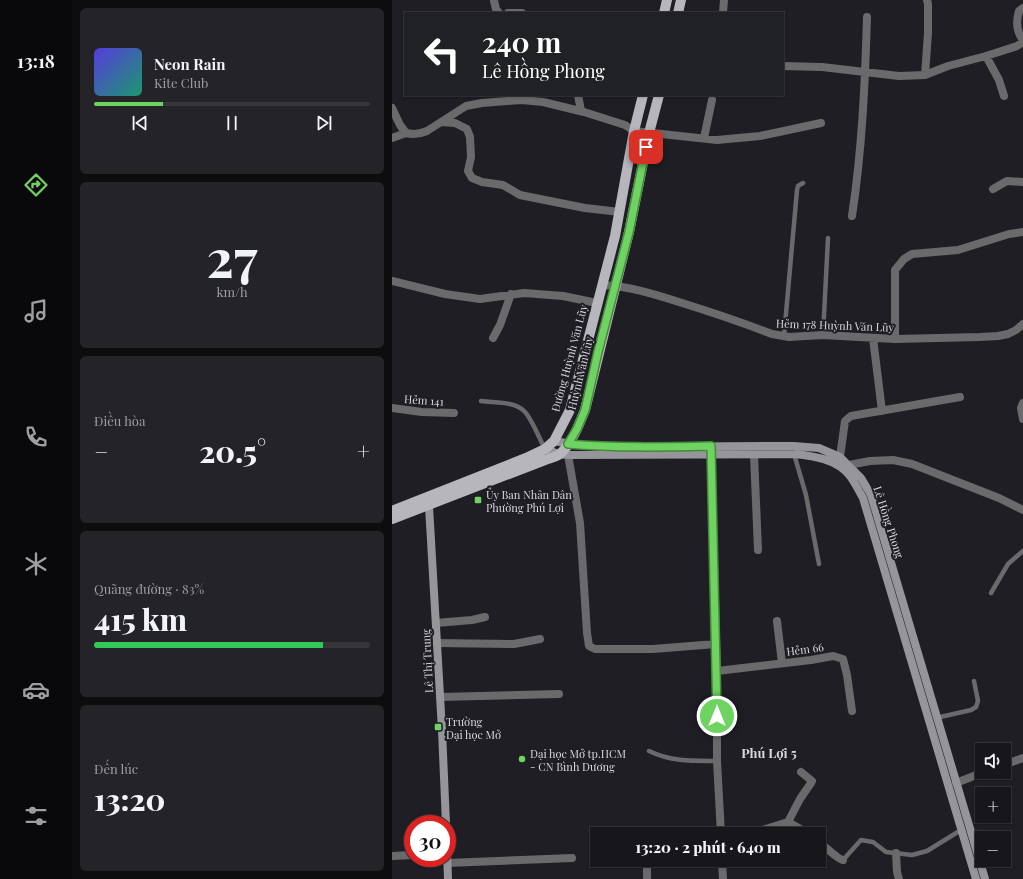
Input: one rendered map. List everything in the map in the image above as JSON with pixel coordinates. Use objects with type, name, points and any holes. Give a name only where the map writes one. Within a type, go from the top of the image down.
[{"type":"main road","points":[[664,12],[667,0]]},
{"type":"main road","points":[[678,12],[681,0]]},
{"type":"main road","name":"Đường Huỳnh Văn Lũy","points":[[427,502],[545,449],[554,441],[570,410],[620,212],[634,131],[644,96]]},
{"type":"main road","name":"Huỳnh Văn Lũy","points":[[392,511],[427,502],[563,455],[585,410],[598,352],[629,232],[649,133],[659,96]]},
{"type":"main road","name":"Huỳnh Văn Lũy","points":[[392,519],[427,502]]},
{"type":"street","points":[[723,12],[724,0]]},
{"type":"street","points":[[925,75],[928,33],[927,0]]},
{"type":"street","points":[[494,1],[498,12]]},
{"type":"street","points":[[784,66],[822,67],[899,76],[925,75],[948,66],[1017,46],[1023,41],[1016,21],[1019,11],[1023,8]]},
{"type":"street","points":[[852,216],[856,189],[865,71],[866,17]]},
{"type":"street","points":[[986,56],[999,80],[1004,96]]},
{"type":"street","points":[[578,96],[581,111]]},
{"type":"street","points":[[392,138],[406,133],[420,134],[466,106],[493,98],[543,102],[581,111],[625,125],[634,131],[718,140],[760,136],[821,123]]},
{"type":"street","points":[[704,138],[712,100]]},
{"type":"street","points":[[392,108],[400,125],[406,133]]},
{"type":"street","points":[[442,122],[456,123],[467,128],[470,137],[471,157],[468,171],[472,178],[482,182],[504,185],[520,194],[585,208],[620,212]]},
{"type":"street","points":[[993,189],[1007,181],[1023,182]]},
{"type":"street","points":[[895,339],[895,270],[904,259],[912,254],[958,250],[1009,234],[1023,232]]},
{"type":"street","points":[[392,282],[444,294],[480,299],[524,293],[563,296],[597,303]]},
{"type":"street","name":"Hẻm 178 Huỳnh Văn Lũy","points":[[602,285],[616,285],[651,293],[772,334],[784,336],[823,335],[895,339],[998,336],[1016,330],[1023,324]]},
{"type":"street","points":[[493,338],[500,325],[511,294]]},
{"type":"street","points":[[873,338],[882,410]]},
{"type":"street","points":[[840,457],[846,418],[882,410],[960,397]]},
{"type":"street","points":[[1023,403],[1021,408],[1023,419]]},
{"type":"street","name":"Hẻm 141","points":[[392,408],[422,412],[454,413]]},
{"type":"street","name":"Lê Hồng Phong","points":[[554,441],[598,447],[711,450],[754,455],[794,454],[817,457],[836,464],[850,476],[863,498],[976,879]]},
{"type":"street","name":"Lê Hồng Phong","points":[[545,449],[563,455],[794,446],[819,448],[840,457],[849,465],[862,478],[871,495],[985,879]]},
{"type":"street","points":[[711,450],[717,671],[717,760],[721,827]]},
{"type":"street","points":[[563,455],[580,522],[589,646],[595,649],[631,649],[716,644]]},
{"type":"street","points":[[754,455],[758,550]]},
{"type":"street","points":[[849,465],[870,461],[893,460],[912,464],[999,498],[1023,510]]},
{"type":"street","name":"Lê Thị Trung","points":[[427,502],[436,624],[446,815]]},
{"type":"street","points":[[436,624],[485,618]]},
{"type":"street","points":[[777,621],[782,663]]},
{"type":"street","points":[[437,643],[514,644],[540,639]]},
{"type":"street","name":"Hẻm 66","points":[[717,671],[833,656],[843,659],[847,675],[852,711]]},
{"type":"street","points":[[440,697],[559,694]]},
{"type":"street","points":[[1011,762],[1023,758]]},
{"type":"street","points":[[772,827],[788,822],[811,783],[812,780],[801,772]]},
{"type":"street","points":[[956,783],[975,776]]},
{"type":"street","points":[[788,822],[797,827]]},
{"type":"street","points":[[826,847],[838,859],[843,860]]},
{"type":"street","points":[[896,853],[899,879]]},
{"type":"street","points":[[392,856],[404,855]]},
{"type":"street","points":[[456,857],[572,858]]},
{"type":"street","points":[[447,867],[448,879]]},
{"type":"street","points":[[647,867],[647,879]]},
{"type":"street","points":[[722,867],[723,879]]},
{"type":"lane","points":[[784,336],[797,190],[798,186],[803,183]]},
{"type":"lane","points":[[823,335],[828,238]]},
{"type":"lane","points":[[481,401],[508,404],[524,411],[545,449]]},
{"type":"lane","points":[[794,454],[806,496],[819,564]]},
{"type":"lane","points":[[992,593],[1008,564],[1023,551]]},
{"type":"lane","points":[[936,718],[971,710],[976,707],[978,701],[974,681]]},
{"type":"lane","points":[[649,751],[668,759],[681,761],[717,760]]},
{"type":"lane","points":[[843,860],[862,840],[873,842],[886,852],[912,854],[927,851],[961,830]]},
{"type":"place","name":"Ủy Ban Nhân Dân Phường Phú Lợi","points":[[478,500]]},
{"type":"place","name":"Trường Đại học Mở","points":[[438,727]]},
{"type":"place","name":"Đại học Mở tp.HCM - CN Bình Dương","points":[[522,759]]},
{"type":"district","name":"Phú Lợi 5","points":[[769,752]]},
{"type":"route","points":[[646,147],[629,232],[598,352],[585,410],[577,429],[568,444],[598,447],[637,448],[711,446],[717,716]]}]
